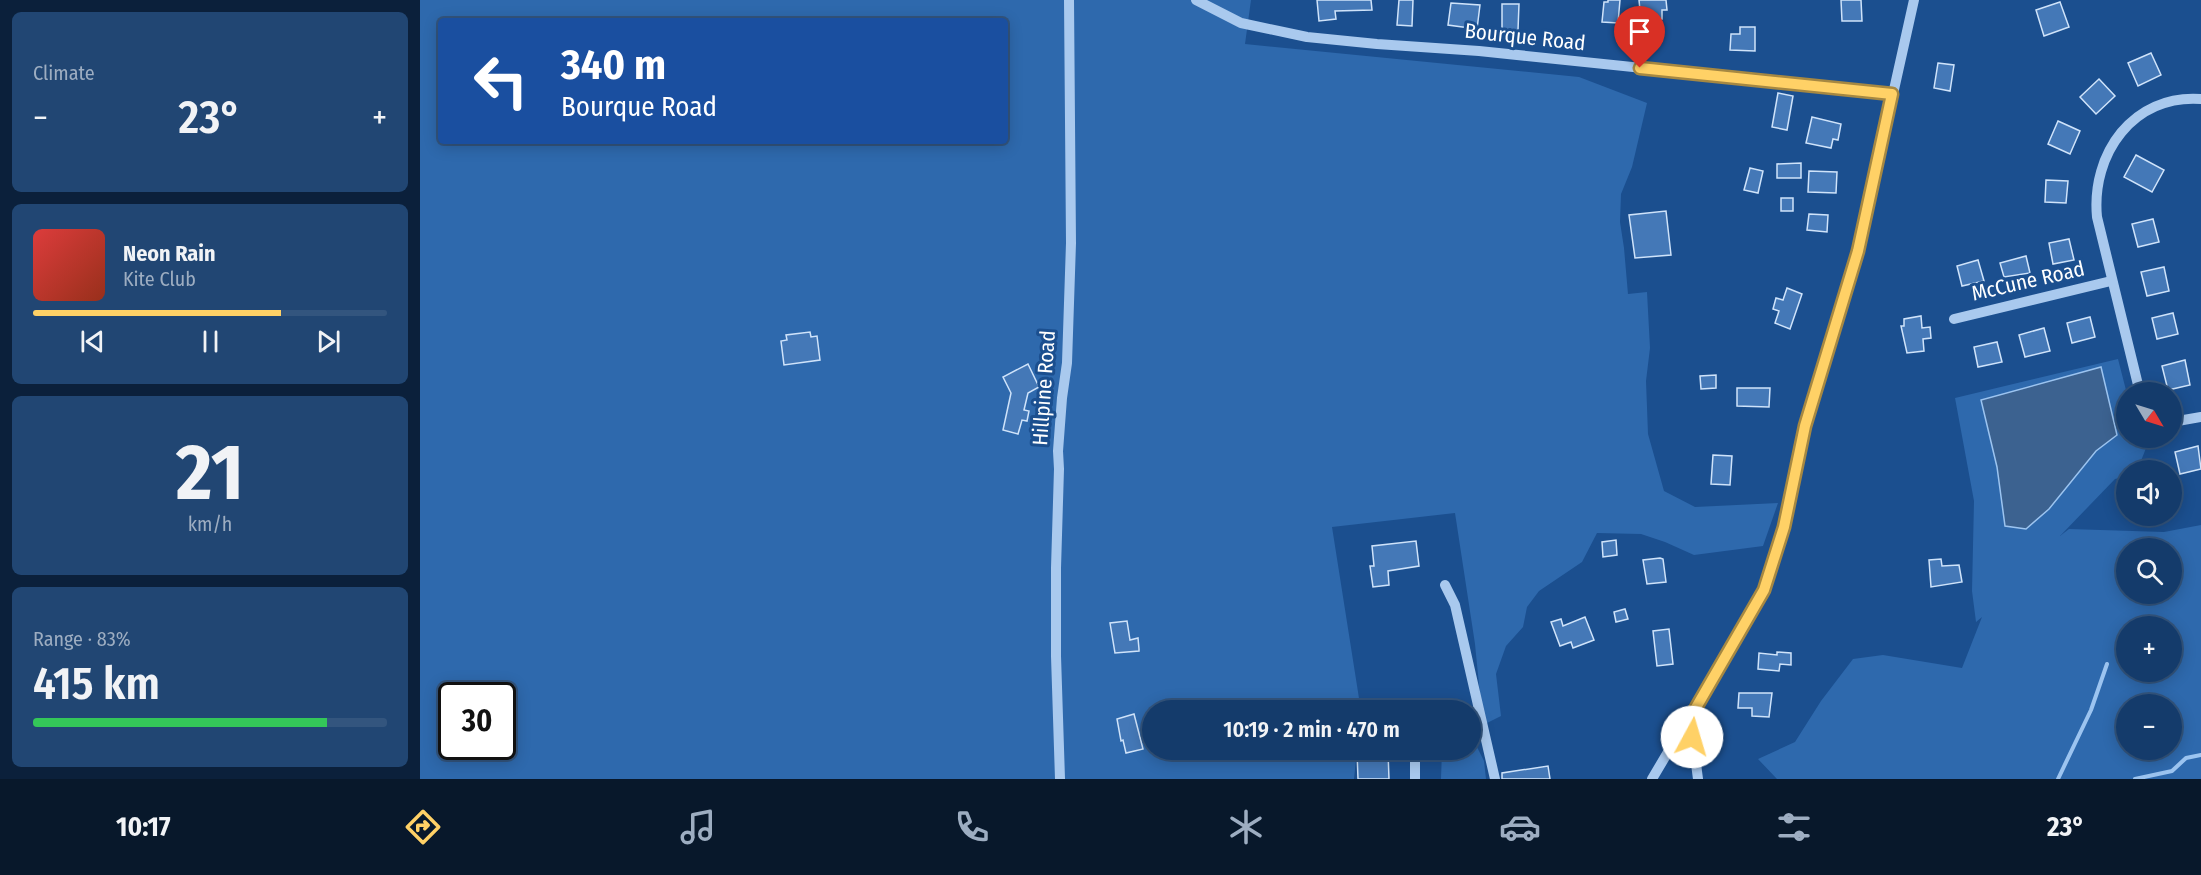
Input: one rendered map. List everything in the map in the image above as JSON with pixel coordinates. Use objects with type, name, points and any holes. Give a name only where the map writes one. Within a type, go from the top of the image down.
[{"type":"street","name":"Hillpine Road","points":[[1060,779],[1056,568],[1058,451],[1067,363],[1071,243],[1069,0]]},
{"type":"street","name":"Bourque Road","points":[[1196,0],[1241,23],[1307,37],[1479,51],[1892,94]]},
{"type":"street","points":[[1652,779],[1764,590],[1773,567],[1784,527],[1805,426],[1858,251],[1914,0]]},
{"type":"street","points":[[2137,382],[2111,281],[2095,204],[2096,188],[2109,148],[2123,129],[2141,114],[2161,104],[2180,99],[2201,99]]},
{"type":"street","name":"McCune Road","points":[[1954,319],[2111,281]]},
{"type":"street","points":[[2182,420],[2201,417]]},
{"type":"street","points":[[1445,585],[1455,605],[1472,700]]},
{"type":"street","points":[[1690,718],[1698,779]]},
{"type":"street","points":[[1481,734],[1495,779]]},
{"type":"street","points":[[1415,760],[1415,779]]},
{"type":"shaded area","points":[[420,0],[1251,0],[1245,44],[1579,77],[1647,103],[1632,167],[1621,194],[1620,222],[1628,294],[1647,292],[1650,348],[1646,381],[1648,434],[1664,491],[1695,507],[1778,503],[1763,546],[1694,555],[1641,534],[1597,533],[1582,562],[1539,591],[1527,607],[1523,627],[1506,646],[1496,674],[1501,716],[1483,725],[1475,644],[1455,513],[1332,527],[1359,700],[1142,700],[1142,760],[1356,760],[1354,779],[420,779]]},
{"type":"shaded area","points":[[2118,359],[2124,382],[2116,382],[2116,448],[2146,448],[2141,460],[2116,460],[2116,479],[2060,536],[2069,529],[2164,532],[2201,525],[2201,779],[1777,779],[1758,759],[1795,742],[1821,701],[1853,659],[1883,655],[1962,668],[1982,617],[1976,622],[1972,591],[1974,501],[1955,398]]},
{"type":"shaded area","points":[[2101,367],[2116,436],[2096,451],[2049,509],[2026,529],[2005,526],[1997,467],[1981,400]]},
{"type":"shaded area","points":[[1481,755],[1486,779],[1441,779],[1442,760],[1481,760]]},
{"type":"building","points":[[1317,0],[1371,0],[1372,10],[1335,11],[1336,19],[1319,21]]},
{"type":"building","points":[[1399,0],[1413,0],[1412,26],[1397,25]]},
{"type":"building","points":[[1620,0],[1618,23],[1602,22],[1604,2]]},
{"type":"building","points":[[1639,0],[1666,0],[1667,10],[1662,10],[1662,19],[1641,20]]},
{"type":"building","points":[[1841,0],[1861,0],[1862,21],[1842,21]]},
{"type":"building","points":[[2060,2],[2069,27],[2044,36],[2036,10]]},
{"type":"building","points":[[1451,3],[1480,5],[1477,29],[1448,25]]},
{"type":"building","points":[[1502,4],[1519,4],[1518,30],[1502,29]]},
{"type":"building","points":[[1740,27],[1755,27],[1755,51],[1730,50],[1731,34],[1740,34]]},
{"type":"building","points":[[2151,53],[2161,75],[2138,86],[2128,63]]},
{"type":"building","points":[[1938,63],[1954,65],[1950,91],[1934,88]]},
{"type":"building","points":[[2099,79],[2115,96],[2096,114],[2080,97]]},
{"type":"building","points":[[1778,93],[1793,96],[1787,130],[1772,127]]},
{"type":"building","points":[[1812,117],[1841,124],[1838,140],[1833,139],[1831,148],[1806,143]]},
{"type":"building","points":[[2058,121],[2080,131],[2070,154],[2048,144]]},
{"type":"building","points":[[2136,155],[2164,170],[2152,192],[2124,177]]},
{"type":"building","points":[[1801,163],[1801,178],[1777,178],[1777,164]]},
{"type":"building","points":[[1750,168],[1763,171],[1758,193],[1744,190]]},
{"type":"building","points":[[1809,171],[1837,172],[1836,193],[1808,192]]},
{"type":"building","points":[[2046,180],[2068,181],[2066,203],[2045,202]]},
{"type":"building","points":[[1781,198],[1793,198],[1793,211],[1781,211]]},
{"type":"building","points":[[1666,211],[1671,255],[1635,258],[1629,215]]},
{"type":"building","points":[[1809,214],[1828,215],[1827,232],[1807,230]]},
{"type":"building","points":[[2153,219],[2159,242],[2138,247],[2132,224]]},
{"type":"building","points":[[2069,239],[2074,260],[2053,264],[2049,243]]},
{"type":"building","points":[[2026,256],[2030,273],[2004,277],[2000,263]]},
{"type":"building","points":[[1978,260],[1984,281],[1962,286],[1957,266]]},
{"type":"building","points":[[2164,267],[2169,291],[2147,296],[2141,272]]},
{"type":"building","points":[[1787,288],[1802,294],[1790,329],[1775,323],[1779,311],[1773,309],[1776,298],[1783,300]]},
{"type":"building","points":[[2173,313],[2178,334],[2157,339],[2152,318]]},
{"type":"building","points":[[1921,316],[1922,328],[1930,327],[1931,338],[1923,339],[1924,351],[1907,353],[1901,326],[1904,326],[1904,319]]},
{"type":"building","points":[[2090,317],[2095,337],[2072,343],[2067,323]]},
{"type":"building","points":[[2044,328],[2050,351],[2025,357],[2019,335]]},
{"type":"building","points":[[810,332],[811,337],[817,336],[820,360],[784,365],[781,341],[787,340],[786,335]]},
{"type":"building","points":[[1997,342],[2002,362],[1978,367],[1974,347]]},
{"type":"building","points":[[2185,360],[2190,385],[2182,387],[2182,382],[2166,382],[2162,366]]},
{"type":"building","points":[[1028,364],[1039,387],[1028,393],[1024,410],[1029,411],[1027,421],[1022,420],[1018,434],[1003,430],[1011,393],[1003,377]]},
{"type":"building","points":[[1716,375],[1716,388],[1701,389],[1700,376]]},
{"type":"building","points":[[1737,388],[1770,388],[1769,407],[1737,406]]},
{"type":"building","points":[[2198,446],[2201,469],[2182,474],[2182,460],[2177,460],[2175,452]]},
{"type":"building","points":[[1713,455],[1732,456],[1730,485],[1711,484]]},
{"type":"building","points":[[1616,540],[1617,555],[1603,557],[1602,542]]},
{"type":"building","points":[[1416,541],[1419,566],[1388,571],[1389,585],[1373,587],[1370,566],[1374,566],[1372,546]]},
{"type":"building","points":[[1663,559],[1666,582],[1647,584],[1643,560]]},
{"type":"building","points":[[1941,559],[1942,566],[1959,565],[1962,582],[1931,587],[1929,560]]},
{"type":"building","points":[[1625,609],[1628,619],[1616,622],[1614,612]]},
{"type":"building","points":[[1585,617],[1594,640],[1573,648],[1571,642],[1560,646],[1551,622],[1561,619],[1563,626]]},
{"type":"building","points":[[1127,621],[1130,640],[1138,638],[1139,651],[1115,653],[1110,623]]},
{"type":"building","points":[[1669,629],[1673,664],[1657,666],[1653,631]]},
{"type":"building","points":[[1777,652],[1791,653],[1791,665],[1780,664],[1779,671],[1758,669],[1759,653],[1777,655]]},
{"type":"building","points":[[1739,693],[1772,693],[1769,717],[1752,716],[1752,708],[1738,708]]},
{"type":"building","points":[[1134,714],[1142,749],[1126,753],[1117,719]]},
{"type":"building","points":[[1357,760],[1388,760],[1389,779],[1358,779]]},
{"type":"building","points":[[1548,766],[1550,779],[1502,779],[1502,773]]},
{"type":"waterway","points":[[2058,779],[2091,710],[2107,664]]},
{"type":"waterway","points":[[2135,779],[2172,771],[2186,758],[2201,755]]},
{"type":"route","points":[[1640,68],[1892,94],[1858,251],[1805,426],[1784,527],[1773,567],[1764,590],[1690,718],[1692,737]]}]
